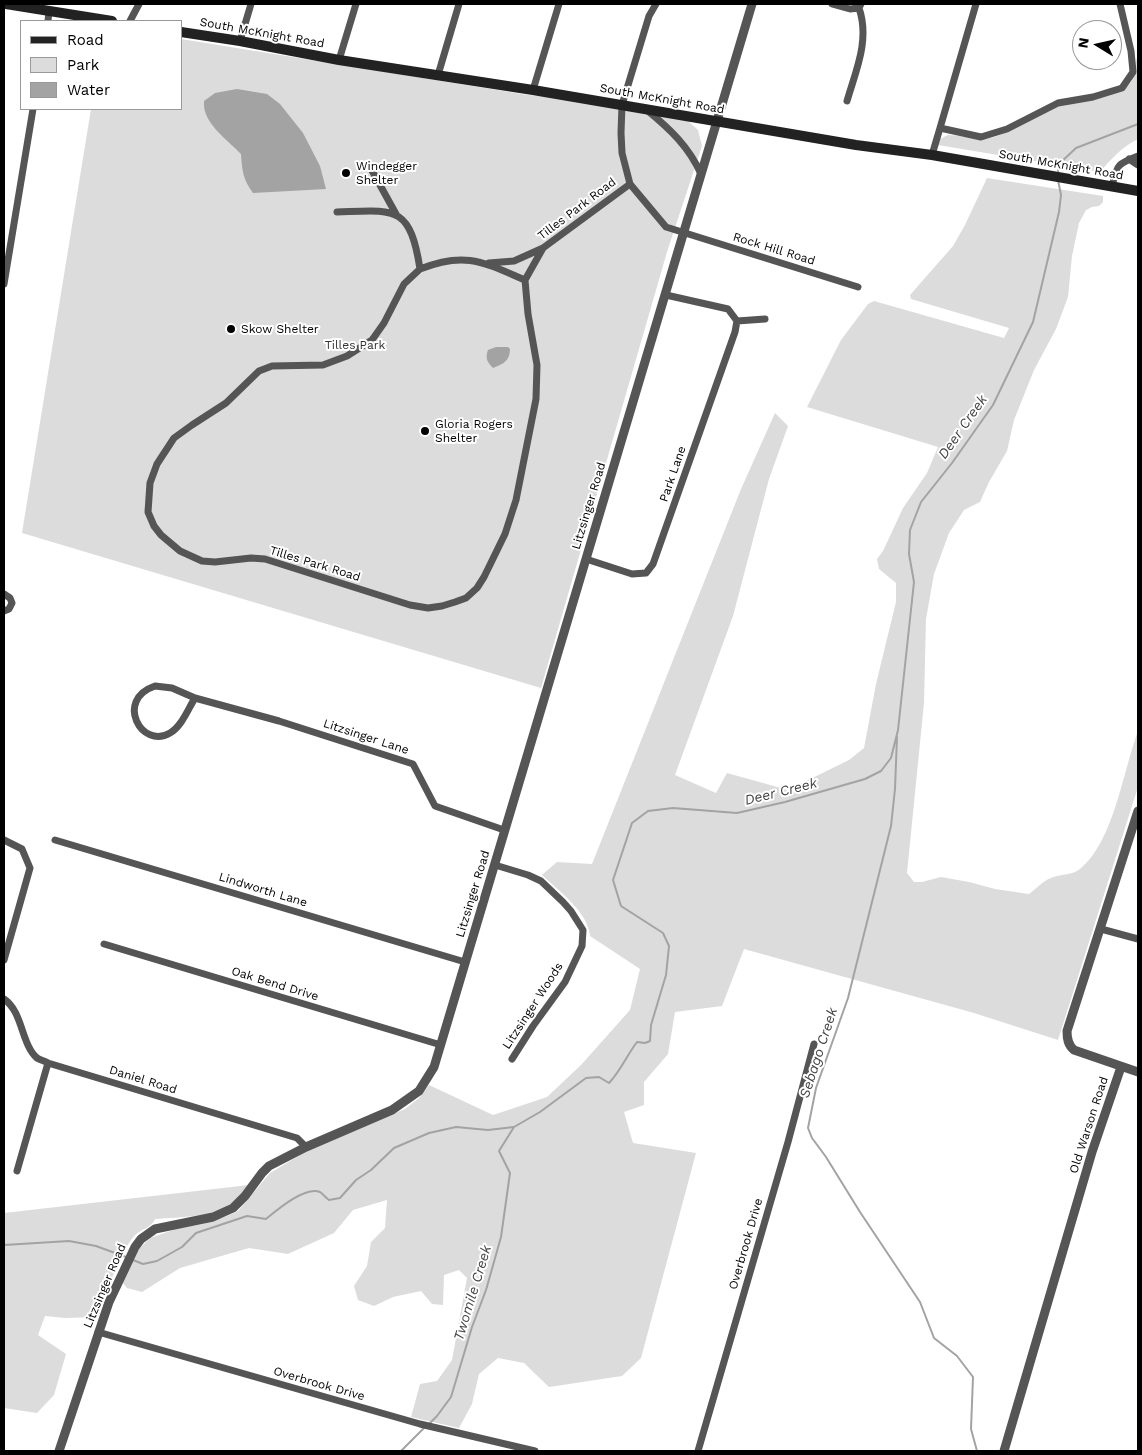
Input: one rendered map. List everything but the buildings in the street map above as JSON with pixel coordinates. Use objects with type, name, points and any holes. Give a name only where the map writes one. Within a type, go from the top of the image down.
[{"type":"main road","points":[[6,4],[49,16],[99,20]]},
{"type":"main road","name":"South McKnight Road","points":[[182,32],[339,60],[534,90],[717,122],[856,145],[932,155],[1138,190]]},
{"type":"street","points":[[131,20],[139,4]]},
{"type":"street","points":[[240,41],[251,4]]},
{"type":"street","points":[[339,60],[356,4]]},
{"type":"street","points":[[438,75],[459,4]]},
{"type":"street","points":[[534,90],[559,4]]},
{"type":"street","name":"Tilles Park Road","points":[[656,4],[649,16],[622,105],[622,152],[630,184],[666,227],[683,234]]},
{"type":"street","name":"Litzsinger Road","points":[[59,1451],[98,1332],[118,1280],[135,1247],[144,1236],[155,1229],[213,1217],[233,1208],[269,1166],[306,1146],[392,1110],[419,1091],[434,1067],[752,4]]},
{"type":"street","points":[[832,4],[850,9],[860,6],[864,21],[864,39],[847,101]]},
{"type":"street","points":[[932,155],[976,4]]},
{"type":"street","points":[[940,128],[981,137],[1007,129],[1058,103],[1093,97],[1122,88],[1133,72],[1132,51],[1120,4]]},
{"type":"street","points":[[645,109],[672,130],[682,141],[701,174]]},
{"type":"street","points":[[4,284],[33,110]]},
{"type":"street","points":[[1112,186],[1117,168],[1122,162],[1138,156]]},
{"type":"street","points":[[1129,159],[1138,164]]},
{"type":"street","points":[[370,167],[396,214],[406,222],[412,236],[420,269]]},
{"type":"street","name":"Tilles Park Road","points":[[525,280],[485,263],[461,259],[439,261],[420,269],[404,284],[384,323],[372,340],[347,356],[323,366],[272,366],[259,371],[226,403],[174,438],[157,464],[150,483],[148,512],[154,526],[161,535],[180,551],[202,561],[265,559],[410,605],[428,608],[442,606],[466,598],[477,588],[484,577],[505,534],[516,500],[536,399],[537,365],[528,314],[525,280],[543,248],[630,184]]},
{"type":"street","points":[[337,212],[380,211],[396,214]]},
{"type":"street","name":"Rock Hill Road","points":[[683,234],[858,287]]},
{"type":"street","points":[[485,263],[514,261],[543,248]]},
{"type":"street","points":[[666,295],[728,309],[737,321],[765,319]]},
{"type":"street","name":"Park Lane","points":[[586,559],[632,574],[647,576],[654,562],[735,332],[737,321]]},
{"type":"street","points":[[4,594],[10,598],[12,603],[9,609],[4,612]]},
{"type":"street","name":"Litzsinger Lane","points":[[196,698],[180,723],[169,734],[152,735],[139,727],[135,720],[135,702],[140,694],[147,688],[165,686],[196,698],[280,721],[413,764],[435,806],[504,830]]},
{"type":"street","name":"Old Warson Road","points":[[1004,1451],[1092,1152],[1121,1067],[1074,1050],[1069,1044],[1067,1031],[1138,811]]},
{"type":"street","points":[[4,840],[22,849],[30,868],[4,960]]},
{"type":"street","name":"Lindworth Lane","points":[[55,840],[465,962]]},
{"type":"street","name":"Litzsinger Woods","points":[[495,865],[528,875],[540,881],[572,911],[583,930],[582,946],[565,982],[512,1059]]},
{"type":"street","points":[[1101,928],[1138,939]]},
{"type":"street","name":"Oak Bend Drive","points":[[104,944],[440,1045]]},
{"type":"street","name":"Daniel Road","points":[[4,999],[12,1007],[31,1050],[38,1058],[48,1063],[297,1138],[306,1146]]},
{"type":"street","name":"Overbrook Drive","points":[[698,1451],[788,1142],[814,1044]]},
{"type":"street","points":[[17,1171],[48,1063]]},
{"type":"street","points":[[1121,1067],[1138,1072]]},
{"type":"street","name":"Overbrook Drive","points":[[98,1332],[437,1429],[535,1451]]},
{"type":"green space","name":"Tilles Park","points":[[182,39],[528,95],[611,103],[687,120],[698,130],[702,146],[667,252],[541,688],[22,533],[91,110],[182,110]]},
{"type":"green space","points":[[1138,56],[1138,139],[1122,149],[1100,172],[938,145],[940,139],[948,135],[979,139],[997,136],[1056,106],[1118,92],[1130,84]]},
{"type":"green space","points":[[987,178],[1103,196],[1103,202],[1099,206],[1086,210],[1079,223],[1072,256],[1068,297],[1056,329],[1034,370],[1014,420],[1007,451],[980,502],[964,510],[949,533],[934,574],[926,619],[924,703],[907,873],[914,882],[941,877],[995,889],[1029,894],[1048,879],[1077,871],[1092,857],[1109,824],[1138,731],[1138,787],[1058,1040],[974,1013],[744,949],[722,1006],[675,1012],[668,1054],[644,1082],[644,1105],[624,1112],[633,1143],[696,1153],[641,1358],[622,1376],[549,1387],[524,1363],[498,1358],[479,1374],[472,1404],[459,1428],[411,1417],[420,1384],[437,1381],[452,1360],[467,1278],[459,1270],[444,1275],[443,1305],[432,1304],[421,1291],[393,1297],[374,1306],[358,1300],[354,1286],[367,1266],[371,1242],[385,1228],[387,1200],[353,1210],[334,1233],[288,1254],[249,1248],[180,1268],[142,1292],[127,1288],[122,1282],[139,1249],[150,1238],[176,1229],[202,1224],[238,1211],[270,1173],[312,1148],[405,1109],[419,1098],[429,1085],[493,1115],[547,1097],[581,1065],[630,1010],[640,969],[590,936],[584,919],[572,902],[542,875],[557,862],[592,864],[741,489],[775,413],[788,426],[769,479],[733,616],[675,775],[716,793],[727,773],[788,790],[849,760],[864,748],[876,684],[896,602],[896,583],[879,569],[877,559],[883,551],[903,508],[927,473],[938,447],[807,407],[841,340],[868,304],[874,301],[1004,338],[1009,328],[911,299],[910,295],[953,246]]},
{"type":"green space","points":[[249,1185],[236,1200],[218,1210],[197,1216],[155,1219],[134,1236],[118,1264],[98,1317],[65,1318],[45,1316],[38,1335],[66,1354],[54,1395],[37,1413],[4,1408],[4,1213]]},
{"type":"water","points":[[237,89],[267,94],[280,104],[303,133],[320,166],[326,189],[253,193],[244,175],[241,154],[216,130],[204,109],[204,101],[215,93]]},
{"type":"water","points":[[496,347],[508,347],[510,353],[505,362],[493,368],[488,362],[487,355],[488,350]]},
{"type":"waterway","name":"Deer Creek","points":[[1058,172],[1059,164],[1076,148],[1138,124]]},
{"type":"waterway","name":"Deer Creek","points":[[133,1260],[143,1264],[157,1261],[182,1247],[196,1233],[247,1216],[266,1219],[292,1200],[307,1192],[320,1192],[329,1200],[340,1198],[356,1180],[371,1170],[394,1148],[429,1133],[456,1127],[488,1130],[514,1127],[540,1112],[586,1078],[599,1077],[609,1083],[617,1074],[637,1042],[645,1043],[650,1041],[651,1025],[666,975],[669,946],[663,933],[621,906],[613,880],[632,823],[648,811],[673,808],[737,813],[785,802],[865,779],[881,771],[891,758],[898,730],[914,582],[909,554],[910,530],[921,502],[952,463],[993,405],[1033,322],[1059,212],[1061,195],[1058,180]]},
{"type":"waterway","name":"Sebago Creek","points":[[897,737],[895,789],[891,826],[848,998],[816,1088],[808,1128],[812,1138],[920,1302],[934,1338],[957,1356],[973,1377],[971,1429],[977,1451]]},
{"type":"waterway","name":"Twomile Creek","points":[[429,1424],[451,1397],[472,1327],[486,1290],[501,1237],[510,1173],[499,1151],[514,1127]]},
{"type":"waterway","name":"Deer Creek","points":[[4,1245],[69,1241],[96,1246],[126,1257]]},
{"type":"waterway","name":"Twomile Creek","points":[[401,1451],[425,1427]]},
{"type":"place","name":"Windegger Shelter","points":[[346,173]]},
{"type":"place","name":"Skow Shelter","points":[[231,329]]},
{"type":"place","name":"Gloria Rogers Shelter","points":[[425,431]]}]
